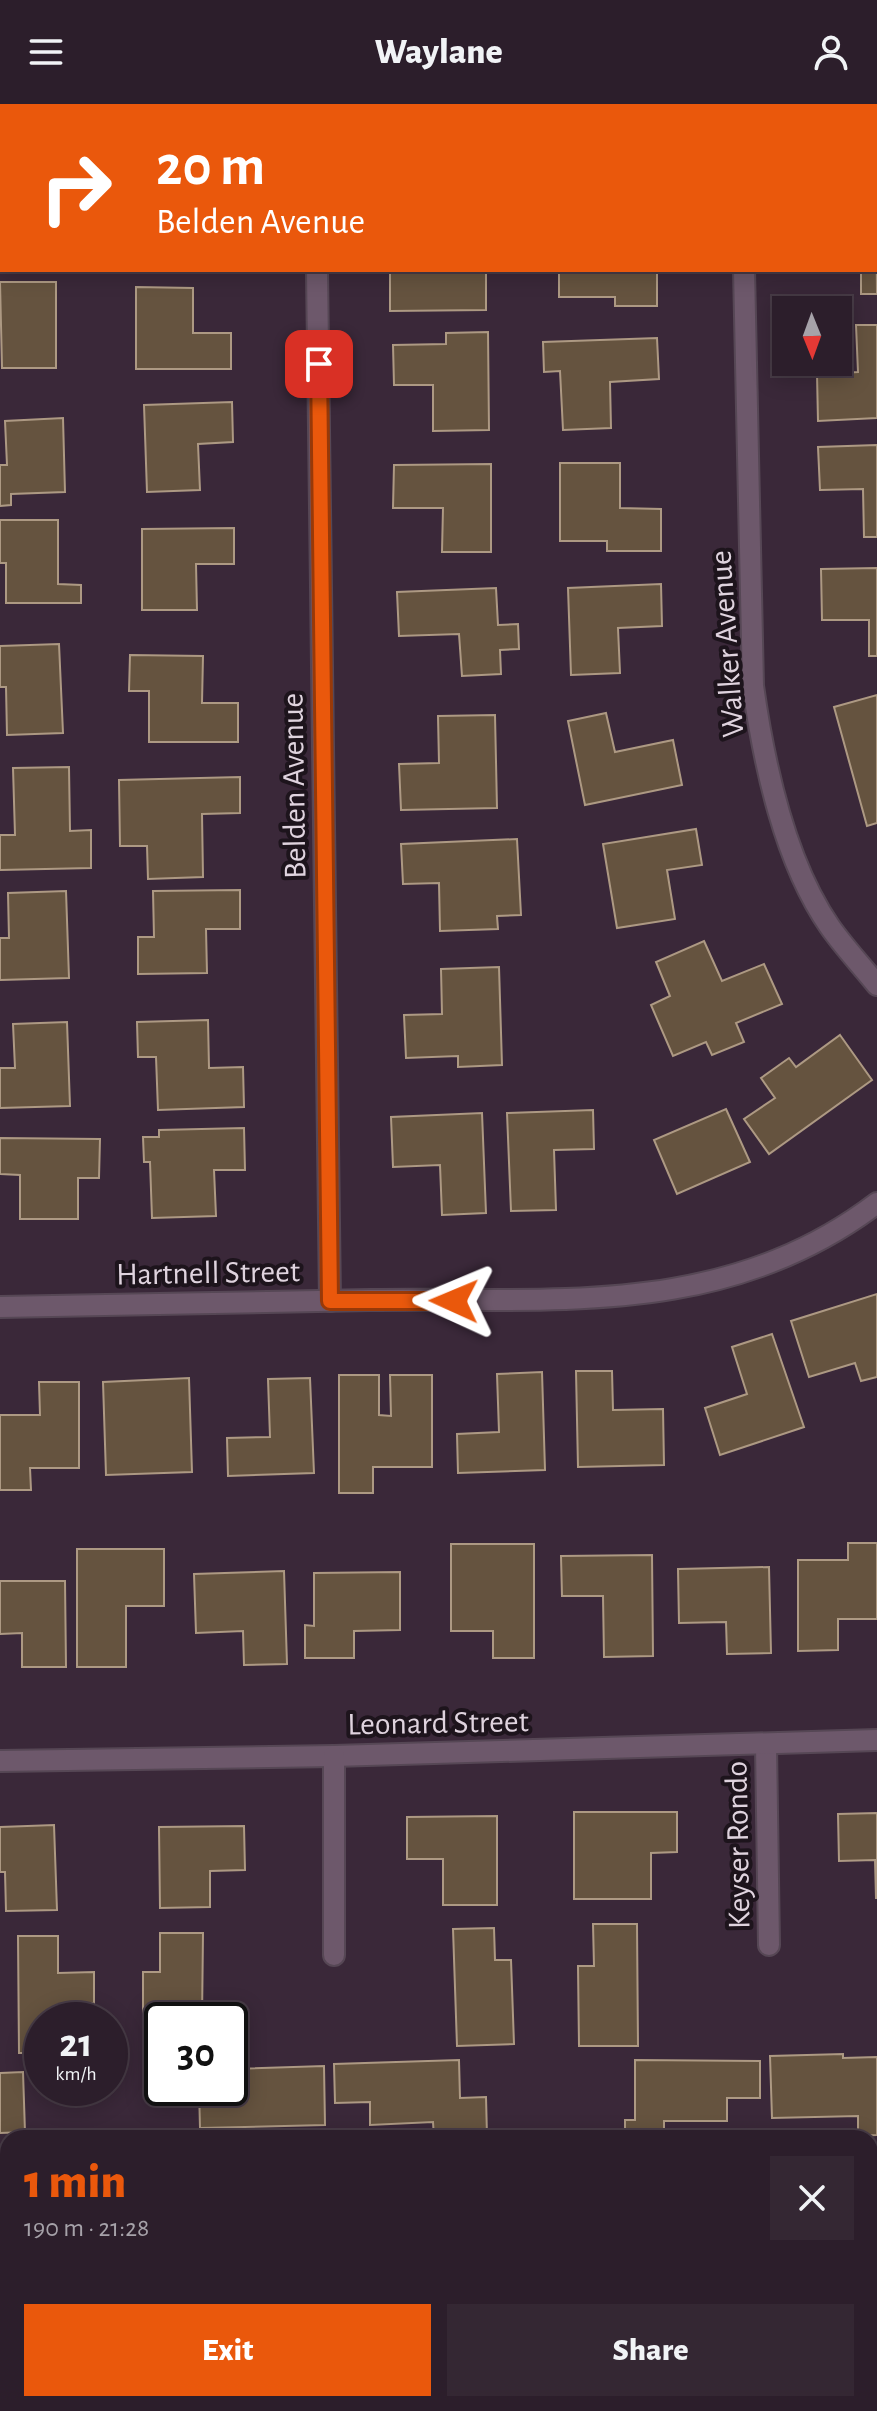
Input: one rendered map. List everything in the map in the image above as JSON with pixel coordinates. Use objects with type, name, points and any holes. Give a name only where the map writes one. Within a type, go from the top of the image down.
[{"type":"street","name":"Belden Avenue","points":[[317,272],[330,1301]]},
{"type":"street","name":"Walker Avenue","points":[[744,272],[753,686],[759,727],[770,781],[812,894],[829,926],[877,985]]},
{"type":"street","name":"Hartnell Street","points":[[0,1307],[330,1301],[508,1302],[644,1295],[713,1282],[745,1272],[804,1248],[877,1203]]},
{"type":"street","name":"Leonard Street","points":[[0,1761],[334,1756],[877,1740]]},
{"type":"street","name":"Keyser Rondo","points":[[766,1745],[769,1945]]},
{"type":"street","points":[[334,1756],[334,1955]]},
{"type":"building","points":[[390,272],[486,272],[486,310],[390,311]]},
{"type":"building","points":[[559,272],[657,272],[657,306],[615,306],[615,297],[559,297]]},
{"type":"building","points":[[861,272],[877,272],[877,294],[861,294]]},
{"type":"building","points":[[0,282],[56,282],[56,368],[2,368]]},
{"type":"building","points":[[136,287],[193,288],[193,333],[231,333],[231,369],[136,369]]},
{"type":"building","points":[[856,325],[877,325],[877,418],[818,421],[817,376],[852,376],[852,372],[858,372]]},
{"type":"building","points":[[488,332],[489,430],[433,431],[433,385],[394,385],[393,345],[446,344],[446,333]]},
{"type":"building","points":[[657,338],[659,379],[610,382],[611,428],[563,430],[560,371],[544,372],[543,342]]},
{"type":"building","points":[[232,402],[233,442],[198,444],[200,490],[147,492],[144,405]]},
{"type":"building","points":[[63,418],[65,492],[11,494],[11,505],[0,506],[0,465],[7,465],[5,421]]},
{"type":"building","points":[[877,445],[877,537],[864,537],[863,489],[820,490],[818,447]]},
{"type":"building","points":[[560,463],[620,463],[620,508],[661,509],[661,551],[607,551],[607,541],[560,541]]},
{"type":"building","points":[[491,464],[491,552],[442,552],[443,508],[393,508],[394,465]]},
{"type":"building","points":[[0,520],[58,520],[58,584],[81,585],[81,603],[6,603],[6,563],[0,563]]},
{"type":"building","points":[[234,528],[234,564],[196,564],[197,610],[142,610],[142,529]]},
{"type":"building","points":[[877,568],[877,656],[869,656],[869,620],[822,620],[821,569]]},
{"type":"building","points":[[661,584],[662,626],[618,628],[620,673],[571,675],[568,588]]},
{"type":"building","points":[[496,588],[498,625],[518,624],[519,649],[500,650],[501,674],[462,676],[459,634],[399,636],[397,592]]},
{"type":"building","points":[[59,644],[63,733],[7,735],[6,687],[0,687],[0,646]]},
{"type":"building","points":[[130,655],[203,656],[202,703],[238,703],[238,742],[149,742],[149,691],[129,691]]},
{"type":"building","points":[[877,695],[877,823],[867,826],[834,707]]},
{"type":"building","points":[[606,713],[615,752],[673,740],[682,785],[585,805],[568,721]]},
{"type":"building","points":[[495,715],[497,808],[401,810],[399,764],[439,763],[438,716]]},
{"type":"building","points":[[69,767],[70,831],[91,830],[91,868],[0,870],[0,835],[15,835],[13,768]]},
{"type":"building","points":[[240,777],[240,813],[202,814],[203,877],[148,879],[147,846],[120,846],[119,780]]},
{"type":"building","points":[[696,829],[702,865],[667,870],[675,919],[617,928],[603,844]]},
{"type":"building","points":[[517,839],[521,915],[497,916],[498,929],[440,931],[439,883],[403,884],[401,844]]},
{"type":"building","points":[[240,890],[240,929],[206,929],[207,973],[138,974],[138,937],[154,937],[153,891]]},
{"type":"building","points":[[66,891],[69,978],[0,980],[0,938],[9,938],[8,893]]},
{"type":"building","points":[[704,941],[722,981],[764,964],[782,1004],[736,1023],[744,1042],[712,1055],[706,1042],[673,1056],[651,1005],[670,996],[656,962]]},
{"type":"building","points":[[499,967],[502,1065],[458,1067],[458,1056],[406,1058],[404,1015],[442,1014],[441,969]]},
{"type":"building","points":[[208,1020],[209,1068],[243,1067],[244,1107],[158,1110],[156,1057],[138,1057],[137,1022]]},
{"type":"building","points":[[67,1022],[70,1106],[0,1108],[0,1068],[15,1068],[13,1024]]},
{"type":"building","points":[[840,1035],[872,1080],[769,1154],[744,1119],[775,1098],[761,1078],[789,1058],[796,1067]]},
{"type":"building","points":[[726,1109],[750,1162],[677,1194],[654,1140]]},
{"type":"building","points":[[593,1110],[594,1149],[554,1150],[556,1210],[511,1211],[507,1113]]},
{"type":"building","points":[[482,1113],[486,1213],[442,1215],[440,1165],[393,1167],[391,1117]]},
{"type":"building","points":[[244,1128],[245,1170],[214,1170],[216,1216],[152,1218],[150,1162],[144,1162],[143,1137],[159,1137],[159,1130]]},
{"type":"building","points":[[0,1138],[100,1139],[99,1178],[78,1178],[78,1219],[20,1219],[20,1175],[0,1174]]},
{"type":"building","points":[[877,1294],[877,1377],[861,1381],[855,1363],[809,1377],[791,1321]]},
{"type":"building","points":[[772,1334],[804,1427],[720,1455],[705,1408],[747,1394],[732,1347]]},
{"type":"building","points":[[576,1371],[612,1371],[613,1410],[663,1409],[664,1465],[578,1467]]},
{"type":"building","points":[[542,1372],[545,1470],[458,1473],[457,1434],[499,1432],[497,1374]]},
{"type":"building","points":[[339,1375],[379,1375],[379,1415],[391,1416],[390,1375],[432,1375],[432,1467],[373,1467],[373,1493],[339,1493]]},
{"type":"building","points":[[189,1378],[192,1472],[106,1475],[103,1382]]},
{"type":"building","points":[[310,1378],[314,1473],[228,1476],[227,1438],[270,1437],[268,1379]]},
{"type":"building","points":[[39,1382],[79,1382],[79,1468],[30,1468],[31,1490],[0,1490],[0,1415],[40,1415]]},
{"type":"building","points":[[848,1543],[877,1543],[877,1619],[838,1619],[838,1650],[798,1651],[798,1560],[848,1560]]},
{"type":"building","points":[[451,1544],[534,1544],[534,1658],[493,1658],[493,1631],[451,1631]]},
{"type":"building","points":[[77,1549],[164,1549],[164,1606],[126,1606],[126,1667],[77,1667]]},
{"type":"building","points":[[652,1555],[653,1656],[604,1657],[603,1596],[562,1596],[561,1556]]},
{"type":"building","points":[[769,1567],[771,1653],[727,1654],[726,1622],[679,1623],[678,1569]]},
{"type":"building","points":[[284,1571],[287,1664],[244,1665],[243,1631],[196,1633],[194,1574]]},
{"type":"building","points":[[400,1572],[400,1630],[354,1631],[354,1658],[305,1658],[305,1625],[314,1626],[314,1573]]},
{"type":"building","points":[[0,1581],[65,1581],[66,1667],[22,1667],[22,1633],[0,1634]]},
{"type":"building","points":[[574,1812],[677,1812],[677,1852],[651,1853],[651,1899],[574,1899]]},
{"type":"building","points":[[877,1813],[876,1898],[875,1860],[839,1861],[838,1814]]},
{"type":"building","points":[[497,1816],[497,1905],[443,1905],[443,1859],[407,1859],[407,1817]]},
{"type":"building","points":[[54,1825],[57,1910],[6,1911],[5,1872],[0,1872],[0,1827]]},
{"type":"building","points":[[244,1826],[245,1870],[210,1871],[210,1907],[160,1908],[159,1827]]},
{"type":"building","points":[[593,1924],[637,1924],[638,2046],[579,2046],[578,1966],[594,1966]]},
{"type":"building","points":[[494,1928],[495,1960],[511,1960],[514,2044],[457,2046],[453,1929]]},
{"type":"building","points":[[160,1933],[203,1933],[202,2002],[144,2002],[143,2053],[143,1972],[160,1972]]},
{"type":"building","points":[[18,1936],[58,1936],[58,1973],[94,1972],[94,2002],[24,2002],[24,2053],[19,2053]]},
{"type":"building","points":[[843,2054],[843,2058],[877,2057],[877,2130],[858,2130],[858,2116],[772,2118],[770,2056]]},
{"type":"building","points":[[459,2060],[460,2098],[486,2097],[487,2130],[434,2130],[433,2122],[370,2125],[370,2102],[335,2103],[334,2064]]},
{"type":"building","points":[[635,2060],[760,2061],[760,2098],[727,2098],[727,2121],[664,2121],[664,2130],[625,2130],[625,2120],[635,2120]]},
{"type":"building","points":[[324,2066],[325,2125],[200,2128],[199,2106],[248,2106],[248,2068]]},
{"type":"building","points":[[23,2072],[25,2130],[0,2130],[0,2073]]},
{"type":"route","points":[[319,364],[330,1301],[454,1301]]}]
